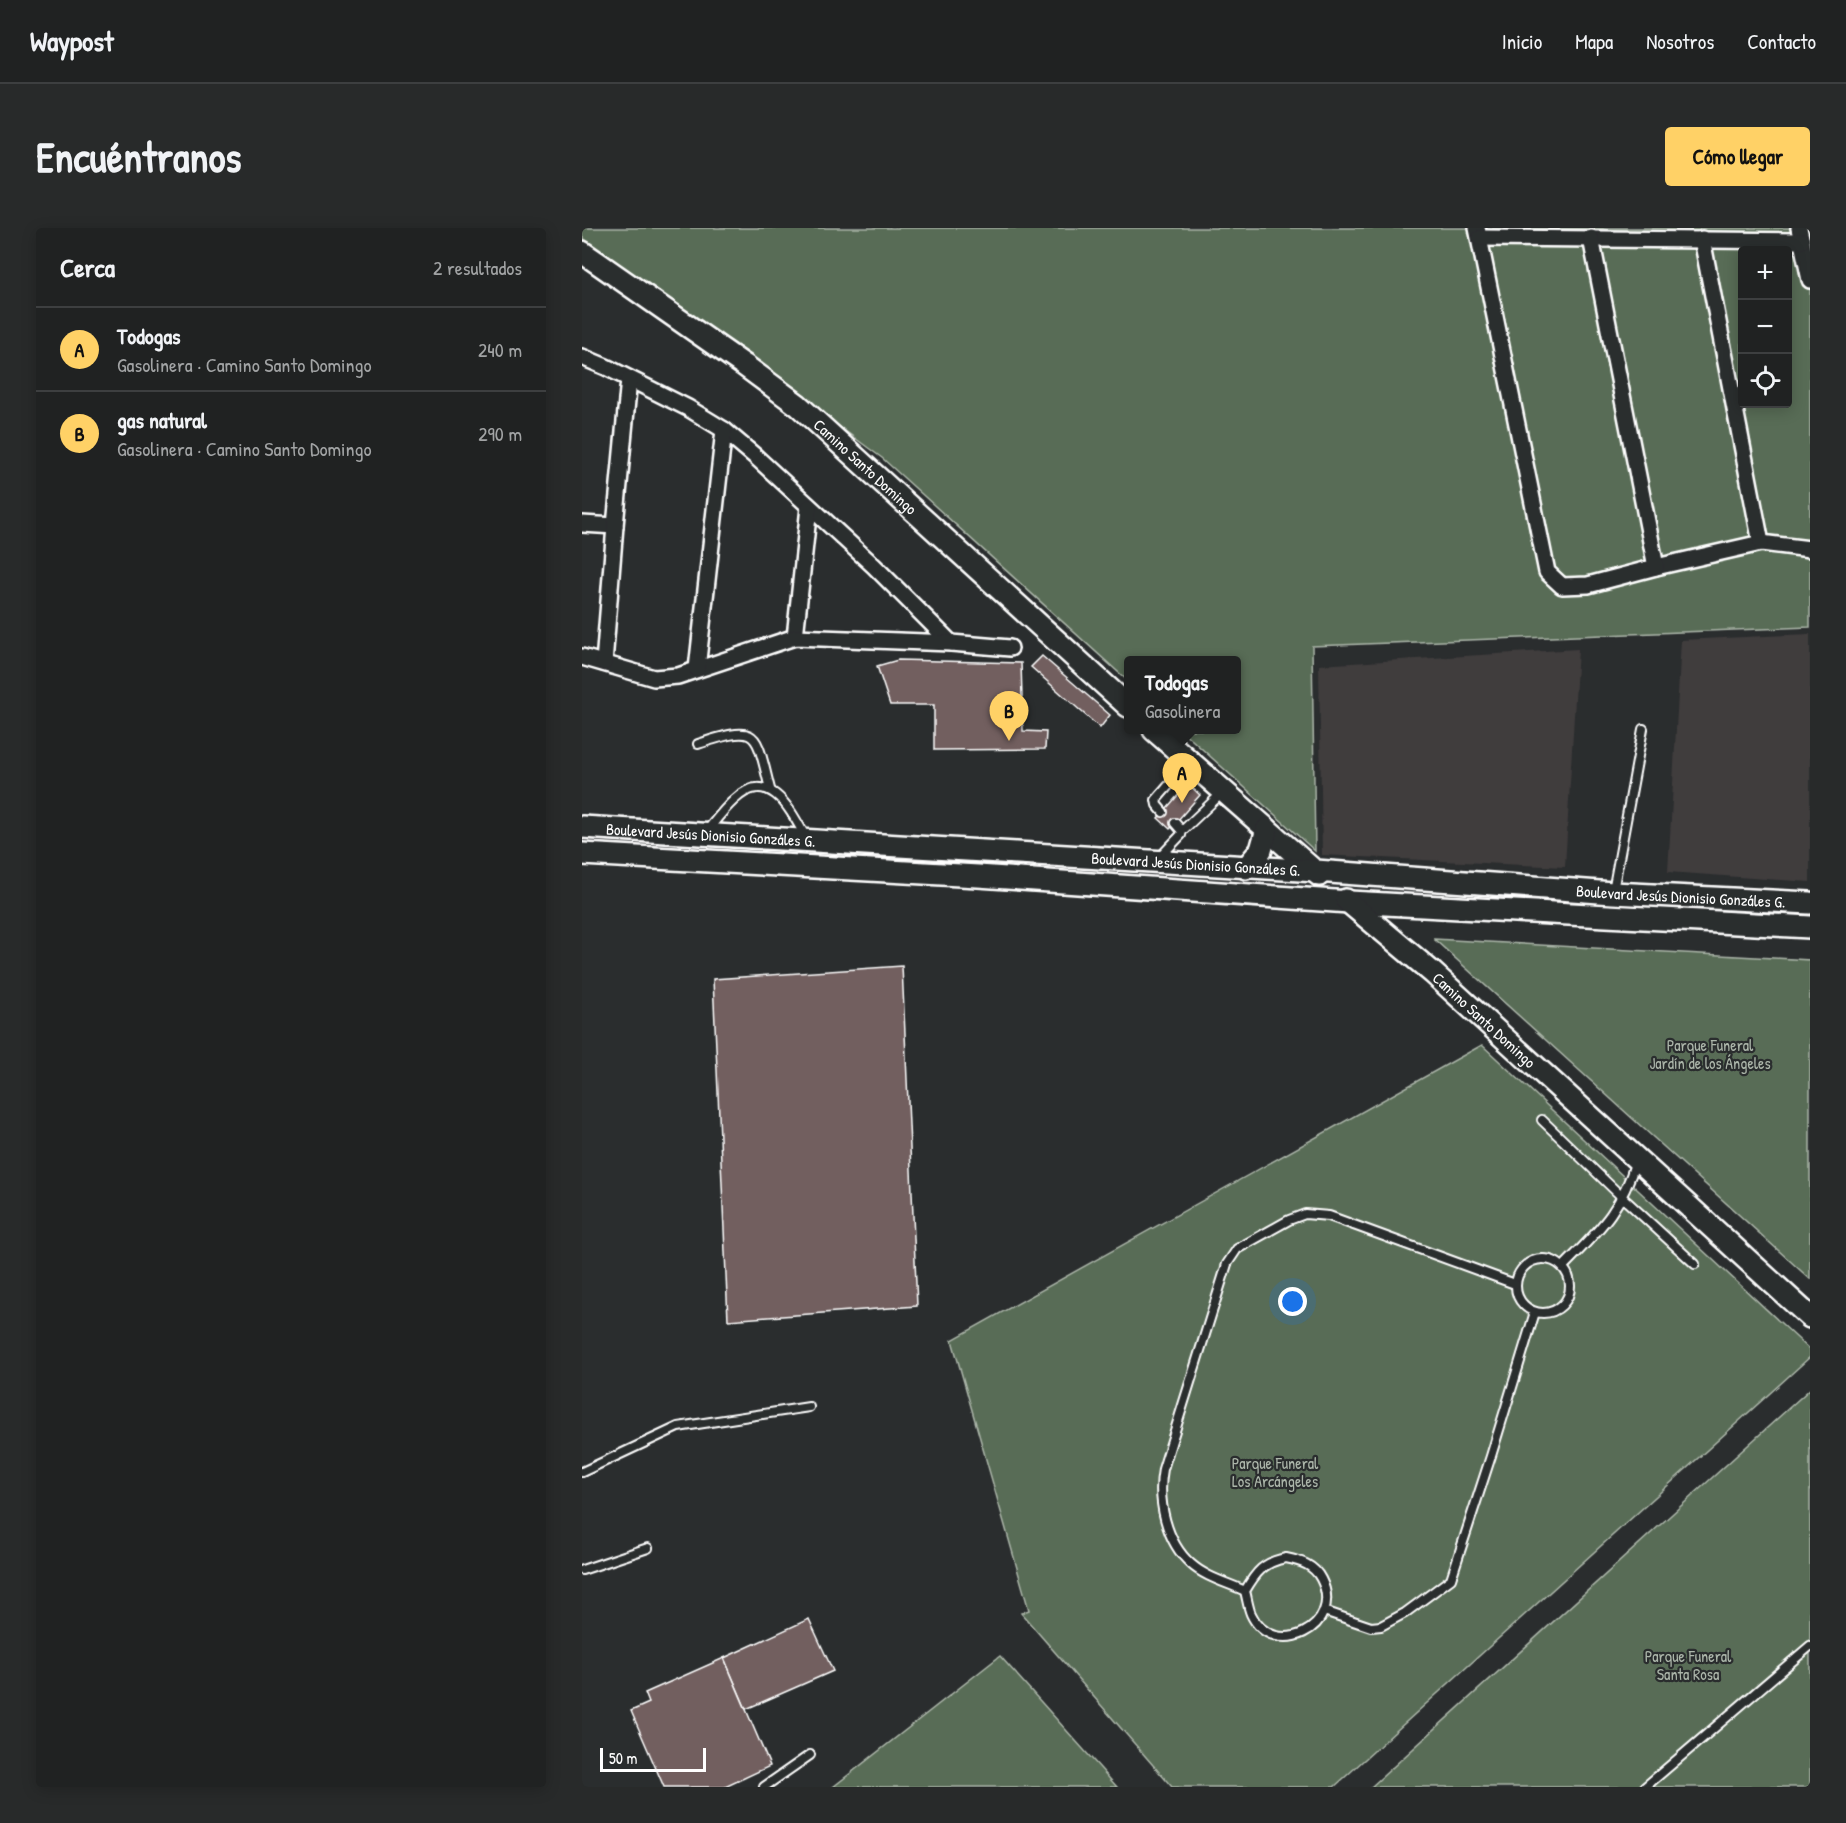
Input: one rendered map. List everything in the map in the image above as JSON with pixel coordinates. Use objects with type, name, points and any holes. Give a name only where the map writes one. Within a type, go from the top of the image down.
[{"type":"main road","name":"Camino Santo Domingo","points":[[582,252],[798,405],[1124,702]]},
{"type":"main road","name":"Camino Santo Domingo","points":[[1160,734],[1349,902],[1433,973],[1810,1317]]},
{"type":"main road","name":"Boulevard Jesús Dionisio Gonzáles G.","points":[[582,827],[1316,871],[1613,893],[1810,903]]},
{"type":"main road","points":[[1246,868],[1260,850],[1267,829]]},
{"type":"main road","name":"Boulevard Jesús Dionisio Gonzáles G.","points":[[582,854],[966,876],[1349,902],[1810,927]]},
{"type":"street","points":[[1810,280],[1801,234],[1702,240],[1478,233],[1547,572],[1562,586],[1588,585],[1761,543],[1810,549]]},
{"type":"street","points":[[1592,238],[1656,567]]},
{"type":"street","points":[[1702,240],[1761,543]]},
{"type":"street","points":[[582,357],[688,408],[724,430],[874,566],[951,643]]},
{"type":"street","points":[[604,663],[630,380]]},
{"type":"street","points":[[697,669],[724,430]]},
{"type":"street","points":[[795,637],[809,507]]},
{"type":"street","points":[[582,524],[615,526]]},
{"type":"street","points":[[582,657],[654,678],[678,676],[795,637],[951,643],[1010,648]]},
{"type":"lane","points":[[1613,893],[1643,729]]},
{"type":"lane","points":[[698,744],[742,732],[753,737],[757,742],[770,789],[788,807],[807,841]]},
{"type":"lane","points":[[1163,812],[1156,800],[1190,761]]},
{"type":"lane","points":[[703,835],[741,794],[757,788],[770,789]]},
{"type":"lane","points":[[1155,862],[1180,838],[1182,831],[1224,791]]},
{"type":"lane","points":[[1175,823],[1182,831]]},
{"type":"lane","points":[[1542,1120],[1695,1264]]},
{"type":"lane","points":[[1563,1267],[1602,1227],[1622,1197],[1637,1159]]},
{"type":"lane","points":[[1245,1591],[1198,1570],[1190,1564],[1174,1541],[1160,1497],[1163,1469],[1224,1273],[1237,1249],[1288,1220],[1305,1214],[1323,1215],[1515,1284]]},
{"type":"lane","points":[[1547,1259],[1556,1261],[1563,1267],[1570,1283],[1566,1300],[1560,1307],[1544,1313],[1535,1312],[1521,1301],[1515,1284],[1517,1275],[1529,1262],[1547,1259]]},
{"type":"lane","points":[[1324,1611],[1371,1627],[1381,1626],[1406,1613],[1451,1579],[1535,1312]]},
{"type":"lane","points":[[582,1472],[678,1427],[809,1407]]},
{"type":"lane","points":[[582,1570],[648,1548]]},
{"type":"lane","points":[[1286,1558],[1298,1560],[1310,1566],[1324,1586],[1326,1598],[1324,1611],[1318,1623],[1308,1632],[1295,1637],[1281,1637],[1268,1633],[1258,1625],[1250,1613],[1245,1591],[1254,1575],[1263,1566],[1274,1560],[1286,1558]]},
{"type":"lane","points":[[1645,1787],[1810,1646]]},
{"type":"lane","points":[[764,1787],[810,1755]]},
{"type":"shaded area","points":[[1810,634],[1810,882],[1668,872],[1681,640]]},
{"type":"shaded area","points":[[1578,649],[1565,867],[1322,855],[1319,665]]},
{"type":"green space","points":[[582,228],[1810,228],[1810,627],[1312,646],[1315,851],[1185,734],[1241,734],[1241,656],[1124,656],[1124,677],[882,458],[582,237]]},
{"type":"green space","name":"Parque Funeral Jardín de los Ángeles","points":[[1434,939],[1810,960],[1810,1279]]},
{"type":"green space","name":"Parque Funeral Los Arcángeles","points":[[1482,1045],[1810,1350],[1810,1357],[1334,1787],[1172,1787],[1021,1613],[1029,1610],[952,1340]]},
{"type":"green space","name":"Parque Funeral Santa Rosa","points":[[1810,1389],[1810,1787],[1371,1787]]},
{"type":"green space","points":[[1000,1656],[1117,1787],[833,1787]]},
{"type":"building","points":[[1042,656],[1110,715],[1100,728],[1031,667]]},
{"type":"building","points":[[898,660],[1021,663],[1023,731],[1046,732],[1045,749],[934,750],[934,705],[890,705],[877,666]]},
{"type":"building","points":[[1188,784],[1200,795],[1170,829],[1158,818]]},
{"type":"building","points":[[902,966],[917,1306],[728,1320],[713,979]]},
{"type":"building","points":[[809,1619],[833,1671],[746,1709],[724,1658]]},
{"type":"building","points":[[724,1658],[770,1766],[725,1787],[664,1787],[631,1711],[649,1703],[645,1693]]},
{"type":"place","name":"gas natural","points":[[1009,741]]},
{"type":"place","name":"Todogas","points":[[1182,803]]}]
